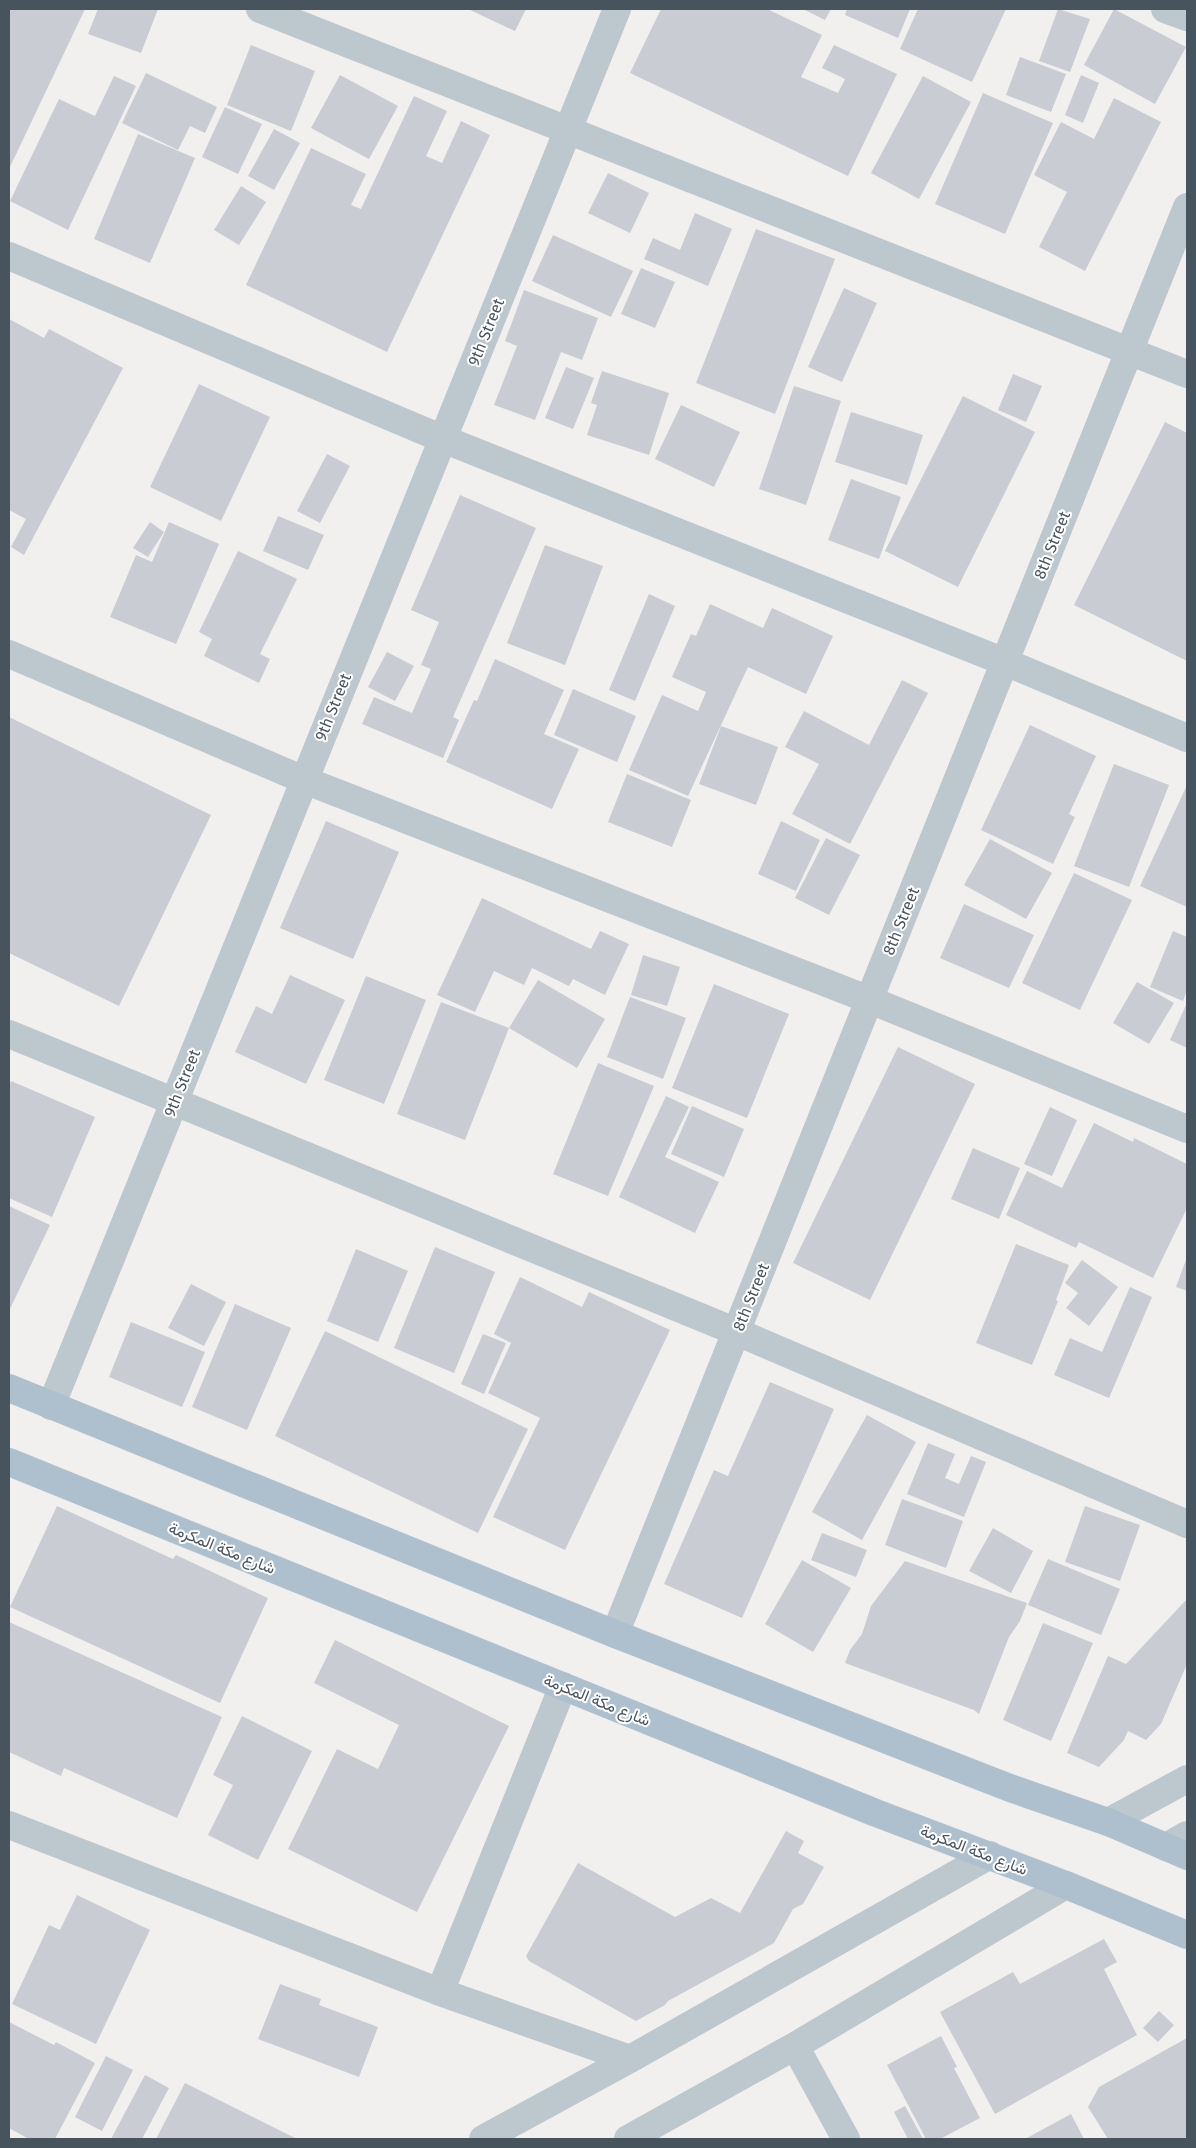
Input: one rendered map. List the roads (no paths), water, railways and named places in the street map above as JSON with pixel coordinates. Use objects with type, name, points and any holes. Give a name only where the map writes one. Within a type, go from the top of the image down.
[{"type":"main road","points":[[9,1388],[615,1634],[1010,1788],[1180,1846]]},
{"type":"main road","name":"شارع مكة المكرمة","points":[[9,1462],[876,1813],[1066,1885],[1187,1935]]},
{"type":"street","points":[[260,9],[1187,374]]},
{"type":"street","name":"9th Street","points":[[51,1406],[617,9]]},
{"type":"street","points":[[1165,9],[1187,18]]},
{"type":"street","name":"8th Street","points":[[615,1634],[1187,207]]},
{"type":"street","points":[[9,256],[442,438],[1005,662],[1187,738]]},
{"type":"street","points":[[9,654],[304,780],[870,1000],[1187,1128]]},
{"type":"street","points":[[9,1034],[736,1332],[1187,1524]]},
{"type":"street","points":[[440,1992],[563,1686]]},
{"type":"street","points":[[1108,1822],[1187,1779]]},
{"type":"street","points":[[9,1825],[440,1992],[630,2059]]},
{"type":"street","points":[[483,2139],[630,2059],[990,1856]]},
{"type":"street","points":[[628,2139],[795,2046],[1066,1885]]},
{"type":"street","points":[[795,2046],[846,2139]]}]
